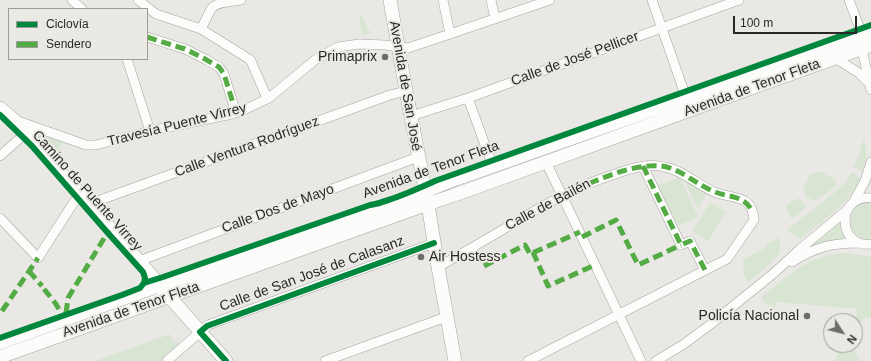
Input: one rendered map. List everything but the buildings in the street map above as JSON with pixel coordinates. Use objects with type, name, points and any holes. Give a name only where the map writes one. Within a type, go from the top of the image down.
[{"type":"main road","name":"Avenida de San José","points":[[390,0],[455,361]]},
{"type":"main road","name":"Avenida de Tenor Fleta","points":[[0,357],[170,296],[426,197],[493,167],[662,107],[691,104],[835,58],[867,41]]},
{"type":"main road","name":"Avenida de Tenor Fleta","points":[[0,344],[393,204],[426,197],[546,162],[691,104],[867,41]]},
{"type":"main road","name":"Camino de Puente Virrey","points":[[6,116],[26,133],[139,260],[226,361]]},
{"type":"street","points":[[72,0],[81,8]]},
{"type":"street","points":[[138,0],[156,14],[201,29],[250,60],[267,98]]},
{"type":"street","points":[[201,29],[214,6],[241,0]]},
{"type":"street","points":[[443,0],[450,34]]},
{"type":"street","points":[[491,0],[495,19]]},
{"type":"street","points":[[652,0],[661,28],[691,104]]},
{"type":"street","name":"Calle de José Pellicer","points":[[411,116],[468,98],[739,0]]},
{"type":"street","points":[[849,0],[861,32],[867,41],[870,86]]},
{"type":"street","name":"Travesía Puente Virrey","points":[[6,116],[89,145],[96,145],[150,131],[236,113],[267,98],[315,60],[335,48],[359,44],[408,48],[546,1]]},
{"type":"street","points":[[148,37],[185,49],[219,67],[224,74],[236,113]]},
{"type":"street","points":[[835,58],[859,73],[870,86]]},
{"type":"street","points":[[127,60],[150,131]]},
{"type":"street","points":[[870,86],[871,73]]},
{"type":"street","name":"Calle Ventura Rodríguez","points":[[85,200],[406,91]]},
{"type":"street","points":[[468,98],[493,167]]},
{"type":"street","points":[[0,156],[26,133]]},
{"type":"street","name":"Calle Dos de Mayo","points":[[139,260],[418,157]]},
{"type":"street","points":[[546,162],[641,361]]},
{"type":"street","points":[[867,244],[852,239],[847,233],[845,218],[864,182],[871,162]]},
{"type":"street","points":[[528,361],[705,270],[690,241],[681,245],[643,166]]},
{"type":"street","name":"Calle de Bailén","points":[[438,267],[562,196],[597,180],[628,169],[643,166],[659,166],[671,168],[715,192],[741,199],[749,205],[751,209],[754,220],[729,258],[705,270]]},
{"type":"street","points":[[656,361],[699,333],[774,273],[859,200],[871,198]]},
{"type":"street","points":[[0,218],[38,258],[74,202],[85,200]]},
{"type":"street","name":"Calle de San José de Calasanz","points":[[167,361],[207,326],[213,323],[434,243]]},
{"type":"street","points":[[774,273],[800,257],[819,248],[836,244],[867,244]]},
{"type":"street","points":[[325,361],[446,317]]},
{"type":"green space","points":[[359,15],[361,15],[371,34],[362,35]]},
{"type":"green space","points":[[37,132],[64,141],[59,148],[62,151],[57,159],[36,133]]},
{"type":"green space","points":[[864,140],[866,144],[866,156],[862,171],[853,167],[862,150],[860,147]]},
{"type":"green space","points":[[821,172],[835,179],[837,185],[815,201],[805,196],[803,187],[807,182],[808,177],[813,173]]},
{"type":"green space","points":[[852,172],[861,179],[842,205],[800,239],[788,232],[787,230],[844,185]]},
{"type":"green space","points":[[680,177],[698,217],[676,227],[657,186]]},
{"type":"green space","points":[[683,179],[707,193],[698,209]]},
{"type":"green space","points":[[798,198],[807,207],[792,218],[790,217],[786,205]]},
{"type":"green space","points":[[710,202],[726,212],[708,241],[692,231]]},
{"type":"green space","points":[[867,202],[871,203],[871,239],[863,239],[852,230],[850,224],[853,211]]},
{"type":"green space","points":[[840,221],[842,231],[847,240],[804,249]]},
{"type":"green space","points":[[779,237],[780,249],[777,257],[748,282],[744,276],[743,260],[763,249]]},
{"type":"green space","points":[[844,253],[871,257],[871,318],[863,319],[863,313],[857,313],[857,309],[777,302],[776,307],[766,305],[761,298],[776,285],[799,268],[828,255]]},
{"type":"green space","points":[[170,334],[173,342],[177,341],[180,345],[161,361],[95,361]]},
{"type":"green space","points":[[837,353],[856,353],[860,361],[836,361]]},
{"type":"marked path","points":[[148,37],[185,49],[219,67],[224,74],[236,113]]},
{"type":"marked path","points":[[643,166],[681,245],[690,241],[705,270]]},
{"type":"marked path","points":[[562,196],[615,173],[645,166],[658,166],[676,170],[707,188],[739,199],[747,204],[751,209]]},
{"type":"marked path","points":[[582,237],[616,220],[638,265],[681,245]]},
{"type":"marked path","points":[[66,313],[68,298],[109,230]]},
{"type":"marked path","points":[[484,266],[525,245],[530,254],[580,232]]},
{"type":"marked path","points":[[533,252],[548,286],[595,265]]},
{"type":"marked path","points":[[2,311],[38,258]]},
{"type":"marked path","points":[[29,271],[42,286]]},
{"type":"marked path","points":[[44,289],[56,304],[62,315]]},
{"type":"cycle path","points":[[0,338],[122,295],[140,288],[144,283],[370,205],[395,198],[435,181],[871,25]]},
{"type":"cycle path","points":[[0,115],[32,146],[143,272],[145,278],[144,283]]},
{"type":"cycle path","points":[[226,361],[200,332],[207,326],[434,243]]},
{"type":"place","name":"Primaprix","points":[[385,57]]},
{"type":"place","name":"Air Hostess","points":[[421,257]]},
{"type":"place","name":"Policía Nacional","points":[[807,316]]}]
